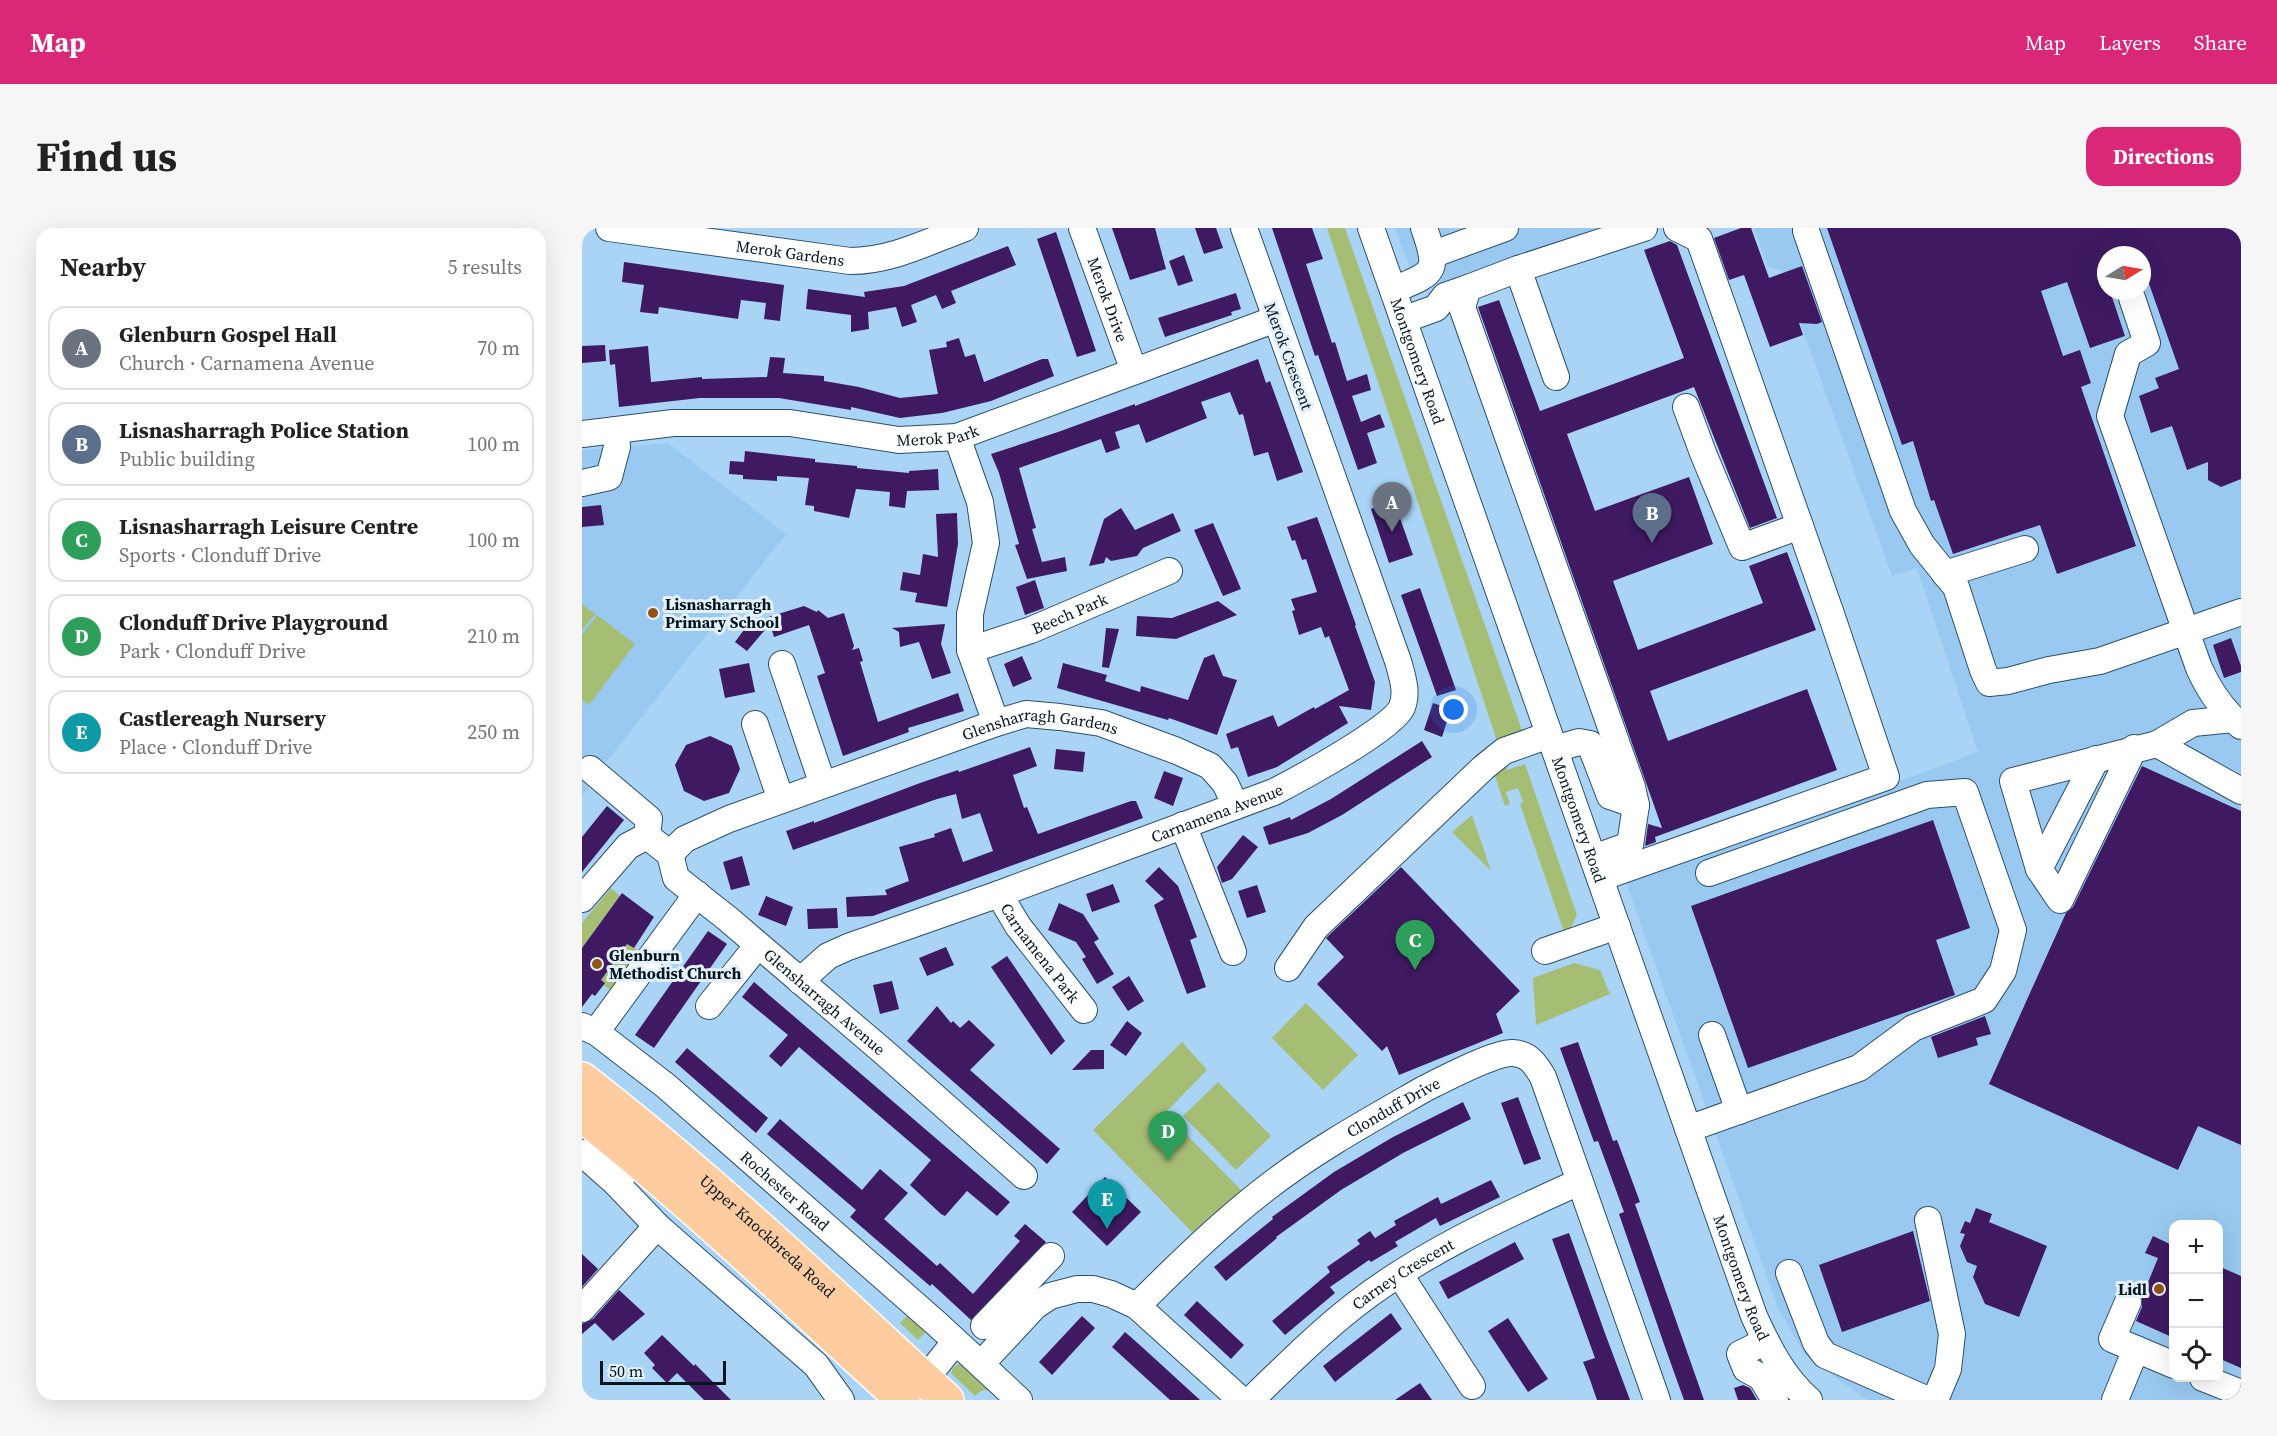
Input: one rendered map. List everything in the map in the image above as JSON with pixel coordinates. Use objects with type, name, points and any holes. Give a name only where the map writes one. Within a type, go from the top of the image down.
[{"type":"highway","name":"Upper Knockbreda Road","points":[[582,1079],[634,1120],[733,1206],[928,1380]]},
{"type":"highway","name":"Upper Knockbreda Road","points":[[582,1115],[626,1172],[928,1380]]},
{"type":"street","name":"Merok Gardens","points":[[609,228],[850,261],[885,258],[965,228]]},
{"type":"street","name":"Merok Drive","points":[[1082,228],[1134,371]]},
{"type":"street","name":"Merok Crescent","points":[[1244,228],[1335,484]]},
{"type":"street","name":"Montgomery Road","points":[[1371,228],[1754,1316],[1771,1353],[1795,1388],[1809,1400]]},
{"type":"street","points":[[1393,290],[1423,277],[1433,266],[1434,254],[1424,228]]},
{"type":"street","points":[[1434,254],[1505,228]]},
{"type":"street","points":[[1403,320],[1436,308],[1450,312],[1465,298],[1518,269],[1644,228]]},
{"type":"street","points":[[1597,868],[1886,777],[1698,239],[1677,228]]},
{"type":"street","points":[[1806,231],[1904,511],[1922,545],[1956,587],[1989,683],[2100,661],[2241,612]]},
{"type":"street","points":[[1518,269],[1557,377]]},
{"type":"street","points":[[1465,298],[1628,777],[1635,805],[1630,845],[1597,868]]},
{"type":"street","points":[[2133,300],[2147,343],[2128,354],[2110,416],[2189,644],[2208,688],[2238,715]]},
{"type":"street","name":"Merok Park","points":[[582,434],[673,423],[789,423],[899,440],[957,437],[1276,319]]},
{"type":"street","points":[[1686,407],[1702,453],[1742,547],[1800,526]]},
{"type":"street","points":[[582,483],[609,477],[617,447],[616,430]]},
{"type":"street","points":[[957,437],[980,502],[986,543],[970,614],[970,650],[996,723]]},
{"type":"street","name":"Carnamena Avenue","points":[[800,981],[828,956],[848,947],[999,894],[1274,792],[1306,776],[1393,719],[1402,708],[1405,687],[1335,484]]},
{"type":"street","points":[[1945,574],[2025,549]]},
{"type":"street","name":"Beech Park","points":[[970,650],[1030,630],[1169,571]]},
{"type":"street","points":[[782,664],[823,785]]},
{"type":"street","name":"Glensharragh Gardens","points":[[670,854],[685,839],[729,819],[1026,714],[1101,723],[1177,751],[1210,766],[1225,783],[1236,806]]},
{"type":"street","points":[[2146,746],[2060,900],[2039,869],[2013,781],[2146,746],[2193,723],[2238,715]]},
{"type":"street","points":[[755,724],[781,800]]},
{"type":"street","points":[[1288,968],[1316,927],[1504,751],[1552,742],[1590,744],[1610,796],[1635,805]]},
{"type":"street","points":[[2146,746],[2241,791]]},
{"type":"street","points":[[2039,869],[2096,759]]},
{"type":"street","points":[[591,769],[649,819],[647,836]]},
{"type":"street","points":[[1688,1130],[1859,1068],[1913,1028],[1984,999],[2003,970],[2013,930],[1965,792],[1926,795],[1709,873]]},
{"type":"street","points":[[1183,825],[1233,952]]},
{"type":"street","points":[[647,836],[670,854]]},
{"type":"street","points":[[582,898],[628,846],[647,836]]},
{"type":"street","name":"Glensharragh Avenue","points":[[670,854],[676,878],[758,945],[1024,1176]]},
{"type":"street","points":[[589,1029],[697,894]]},
{"type":"street","name":"Carnamena Park","points":[[999,894],[1018,926],[1084,1010]]},
{"type":"street","points":[[1545,951],[1617,926]]},
{"type":"street","points":[[709,1006],[758,945]]},
{"type":"street","name":"Rochester Road","points":[[589,1029],[666,1086],[928,1380],[981,1364],[1019,1400]]},
{"type":"street","points":[[1712,1035],[1739,1111]]},
{"type":"street","name":"Clonduff Drive","points":[[1137,1306],[1231,1217],[1267,1187],[1358,1126],[1448,1076],[1497,1056],[1520,1054],[1533,1061],[1543,1077],[1657,1400]]},
{"type":"street","name":"Upper Knockbreda Road","points":[[582,1153],[626,1172],[657,1226],[816,1365],[841,1400]]},
{"type":"street","name":"Carney Crescent","points":[[1251,1400],[1309,1344],[1356,1304],[1474,1230],[1579,1182]]},
{"type":"street","points":[[1928,1220],[1952,1334],[1948,1369],[1935,1400]]},
{"type":"street","points":[[582,1309],[657,1226]]},
{"type":"street","points":[[981,1364],[1051,1256]]},
{"type":"street","points":[[1789,1273],[1816,1343],[1825,1355],[1928,1400]]},
{"type":"street","points":[[1400,1275],[1472,1386]]},
{"type":"street","points":[[984,1326],[1014,1311],[1035,1306],[1050,1296],[1077,1289],[1093,1289],[1111,1294],[1137,1306],[1241,1400]]},
{"type":"street","points":[[2128,1302],[2112,1339],[2169,1363]]},
{"type":"street","points":[[1766,1341],[1740,1354],[1746,1369],[1761,1377],[1774,1400]]},
{"type":"street","points":[[2115,1400],[2136,1349]]},
{"type":"street","points":[[2216,1382],[2241,1393]]},
{"type":"shaded area","points":[[1395,228],[1615,228],[1425,290],[1410,268]]},
{"type":"shaded area","points":[[1754,228],[2241,228],[2241,1400],[1867,1400],[1805,1355],[1778,1308],[1626,883],[1978,752],[1917,568],[1892,576],[1781,270],[1768,267]]},
{"type":"shaded area","name":"Lisnasharragh Primary School","points":[[668,443],[786,534],[607,761],[593,763],[593,784],[582,796],[582,450]]},
{"type":"green space","points":[[1327,228],[1345,228],[1524,736],[1498,744]]},
{"type":"green space","points":[[582,604],[595,614],[582,630]]},
{"type":"green space","points":[[597,615],[635,644],[589,705],[582,700],[582,635]]},
{"type":"green space","points":[[1505,762],[1507,770],[1525,764],[1577,915],[1570,929],[1564,932],[1520,804],[1523,802],[1518,788],[1506,792],[1510,804],[1505,806],[1495,776]]},
{"type":"green space","points":[[1472,815],[1491,871],[1452,832]]},
{"type":"green space","points":[[611,888],[620,896],[582,948],[582,923]]},
{"type":"green space","points":[[627,944],[645,953],[616,993],[603,985],[605,983],[601,980]]},
{"type":"green space","points":[[1574,963],[1600,970],[1610,994],[1536,1025],[1533,978]]},
{"type":"green space","points":[[1306,1003],[1358,1055],[1323,1090],[1272,1038]]},
{"type":"green space","points":[[1182,1042],[1207,1070],[1165,1113],[1243,1192],[1193,1233],[1093,1130]]},
{"type":"green space","points":[[1218,1082],[1271,1136],[1236,1170],[1183,1116]]},
{"type":"green space","points":[[908,1315],[926,1332],[918,1340],[900,1323]]},
{"type":"green space","points":[[960,1363],[1009,1400],[999,1400],[989,1390],[981,1391],[975,1396],[951,1373],[953,1368]]},
{"type":"building","points":[[1112,228],[1155,228],[1166,269],[1130,280]]},
{"type":"building","points":[[1195,228],[1216,228],[1223,248],[1204,254]]},
{"type":"building","points":[[1272,228],[1312,228],[1323,259],[1306,264],[1332,343],[1335,342],[1347,381],[1367,374],[1371,390],[1352,396],[1361,422],[1380,414],[1385,427],[1367,433],[1377,463],[1358,470],[1318,355],[1315,356]]},
{"type":"building","points":[[1741,228],[1751,228],[1769,278],[1802,266],[1822,322],[1799,323],[1803,335],[1770,347],[1744,275],[1729,280],[1714,238]]},
{"type":"building","points":[[1827,228],[2241,228],[2241,479],[2221,487],[2208,480],[2208,462],[2187,470],[2172,426],[2151,433],[2139,396],[2159,388],[2155,378],[2179,369],[2151,289],[2151,246],[2097,246],[2097,300],[2113,300],[2125,336],[2090,348],[2067,282],[2041,291],[2063,356],[2080,350],[2091,383],[2081,387],[2136,546],[2057,574],[2040,525],[1953,554],[1934,500],[1931,501],[1913,441],[1902,445]]},
{"type":"building","points":[[1056,232],[1096,351],[1077,357],[1037,239]]},
{"type":"building","points":[[1670,241],[1677,245],[1777,518],[1750,528],[1694,387],[1567,434],[1595,511],[1689,477],[1713,544],[1613,581],[1638,650],[1763,603],[1749,566],[1787,552],[1816,630],[1650,691],[1668,741],[1807,689],[1837,770],[1655,837],[1656,842],[1645,846],[1648,824],[1662,828],[1478,307],[1499,300],[1540,411],[1684,358],[1644,250]]},
{"type":"building","points":[[1008,246],[1016,265],[951,291],[956,303],[942,309],[936,295],[911,305],[917,322],[902,327],[896,307],[868,312],[869,329],[851,332],[851,315],[806,309],[808,289],[865,297],[864,292],[904,286]]},
{"type":"building","points":[[1184,255],[1193,281],[1178,286],[1169,261]]},
{"type":"building","points":[[624,262],[784,285],[780,321],[764,319],[766,303],[741,300],[738,319],[659,307],[658,314],[640,312],[644,285],[622,282]]},
{"type":"building","points":[[1236,293],[1241,309],[1231,312],[1232,315],[1165,337],[1158,318]]},
{"type":"building","points":[[959,338],[965,357],[975,354],[984,382],[1042,359],[1048,359],[1054,376],[991,401],[942,413],[900,418],[851,407],[851,410],[779,398],[700,398],[619,407],[615,364],[610,365],[609,350],[648,346],[651,382],[702,377],[702,379],[767,377],[770,357],[785,358],[783,373],[824,376],[824,381],[900,398],[938,394],[929,350],[947,347],[946,342]]},
{"type":"building","points":[[605,345],[606,361],[582,363],[582,346]]},
{"type":"building","points":[[1258,359],[1266,383],[1270,381],[1303,472],[1277,481],[1268,452],[1254,456],[1243,414],[1239,415],[1230,392],[1201,402],[1207,418],[1146,443],[1139,424],[1115,432],[1120,448],[1106,453],[1101,439],[1019,468],[1036,528],[1032,529],[1042,562],[1065,557],[1067,571],[1027,579],[1015,545],[1019,544],[999,473],[991,454],[1135,404],[1135,406]]},
{"type":"building","points":[[745,451],[815,459],[815,462],[857,466],[857,468],[909,473],[909,471],[938,469],[939,490],[907,491],[905,508],[889,506],[890,492],[856,489],[849,518],[814,511],[814,506],[805,505],[809,478],[777,476],[777,481],[743,479],[743,475],[729,474],[730,461],[744,462]]},
{"type":"building","points":[[1394,501],[1413,555],[1389,563],[1371,509]]},
{"type":"building","points":[[601,505],[604,525],[582,527],[582,507]]},
{"type":"building","points":[[1121,508],[1135,530],[1173,513],[1181,531],[1143,548],[1137,556],[1111,561],[1106,557],[1104,563],[1089,566],[1104,519]]},
{"type":"building","points":[[957,513],[958,544],[947,607],[915,602],[917,593],[900,590],[903,572],[920,575],[923,554],[938,557],[936,514]]},
{"type":"building","points":[[1317,517],[1375,682],[1371,710],[1339,706],[1348,723],[1277,767],[1248,777],[1238,747],[1231,749],[1226,734],[1273,715],[1278,727],[1349,690],[1329,636],[1325,638],[1321,627],[1299,635],[1292,611],[1295,610],[1291,599],[1317,592],[1306,559],[1302,560],[1295,540],[1292,541],[1287,527]]},
{"type":"building","points":[[1213,523],[1241,589],[1223,596],[1194,530]]},
{"type":"building","points":[[1035,580],[1044,608],[1025,615],[1016,587]]},
{"type":"building","points":[[1420,588],[1456,690],[1437,696],[1401,595]]},
{"type":"building","points":[[1218,601],[1237,615],[1176,639],[1136,636],[1137,616],[1172,618]]},
{"type":"building","points":[[804,606],[817,612],[818,610],[828,618],[844,613],[854,646],[852,650],[859,648],[863,661],[860,662],[878,722],[958,693],[964,711],[908,728],[909,732],[843,756],[817,676],[825,673],[809,625],[774,637],[770,624],[747,651],[735,642],[749,623]]},
{"type":"building","points":[[945,624],[941,644],[951,673],[932,679],[919,642],[900,647],[899,632],[892,628]]},
{"type":"building","points":[[1106,628],[1119,629],[1109,668],[1102,667]]},
{"type":"building","points":[[2231,638],[2241,672],[2224,678],[2213,645]]},
{"type":"building","points":[[1214,654],[1223,676],[1237,680],[1217,735],[1169,718],[1168,720],[1057,688],[1063,663],[1107,675],[1105,681],[1140,692],[1141,686],[1188,700],[1204,658]]},
{"type":"building","points":[[1022,656],[1032,679],[1013,687],[1004,664]]},
{"type":"building","points":[[749,663],[755,692],[725,698],[719,669]]},
{"type":"building","points":[[1433,703],[1451,709],[1442,737],[1424,730]]},
{"type":"building","points":[[710,736],[732,746],[740,769],[729,793],[704,801],[684,791],[675,765],[686,745]]},
{"type":"building","points":[[1422,741],[1432,757],[1342,815],[1308,833],[1269,845],[1263,827],[1290,817],[1291,820],[1331,799]]},
{"type":"building","points":[[1030,747],[1037,766],[1013,775],[1024,808],[1027,807],[1038,834],[1131,801],[1136,801],[1143,818],[873,916],[847,917],[846,897],[887,895],[885,890],[909,881],[899,847],[935,837],[934,834],[951,828],[963,862],[993,851],[980,813],[962,819],[956,794],[793,850],[786,831]]},
{"type":"building","points":[[1056,749],[1085,752],[1083,772],[1054,769]]},
{"type":"building","points":[[2142,766],[2241,811],[2241,1145],[2198,1126],[2178,1170],[1989,1084],[2066,913],[2073,907]]},
{"type":"building","points":[[1164,771],[1183,778],[1173,806],[1154,798]]},
{"type":"building","points":[[607,806],[624,820],[582,872],[582,837]]},
{"type":"building","points":[[1933,820],[1970,928],[1936,940],[1955,995],[1748,1068],[1691,906]]},
{"type":"building","points":[[1243,835],[1258,847],[1232,879],[1222,883],[1217,867]]},
{"type":"building","points":[[742,856],[750,885],[731,890],[723,862]]},
{"type":"building","points":[[1159,867],[1178,886],[1197,937],[1190,940],[1206,987],[1187,994],[1154,905],[1164,899],[1145,881]]},
{"type":"building","points":[[1401,867],[1520,991],[1496,1014],[1503,1033],[1399,1075],[1387,1046],[1382,1051],[1317,984],[1344,957],[1326,938]]},
{"type":"building","points":[[1113,884],[1120,902],[1092,912],[1086,894]]},
{"type":"building","points":[[1257,885],[1266,912],[1247,918],[1238,891]]},
{"type":"building","name":"Glenburn Methodist Church","points":[[622,893],[654,917],[634,948],[627,944],[601,980],[605,983],[582,1007],[582,948]]},
{"type":"building","points":[[766,896],[793,907],[786,926],[758,915]]},
{"type":"building","points":[[1059,903],[1083,914],[1099,939],[1094,942],[1114,974],[1097,984],[1082,959],[1086,957],[1076,942],[1048,930]]},
{"type":"building","points":[[837,908],[838,928],[808,929],[807,909]]},
{"type":"building","points":[[708,931],[727,944],[654,1048],[635,1035]]},
{"type":"building","points":[[946,947],[954,965],[927,976],[919,958]]},
{"type":"building","points":[[1007,956],[1065,1041],[1051,1055],[991,967]]},
{"type":"building","points":[[1129,976],[1144,1001],[1128,1011],[1112,987]]},
{"type":"building","points":[[892,981],[899,1009],[880,1014],[873,985]]},
{"type":"building","points":[[754,982],[1010,1202],[997,1216],[967,1191],[945,1216],[941,1214],[910,1185],[931,1160],[799,1047],[781,1067],[769,1056],[788,1035],[742,997]]},
{"type":"building","points":[[937,1006],[951,1023],[953,1021],[960,1028],[969,1020],[995,1045],[970,1070],[1060,1149],[1047,1164],[907,1041]]},
{"type":"building","points":[[1985,1016],[1991,1034],[1976,1038],[1978,1045],[1938,1058],[1931,1037]]},
{"type":"building","points":[[1127,1021],[1142,1033],[1126,1056],[1110,1045]]},
{"type":"building","points":[[1578,1042],[1613,1141],[1617,1140],[1640,1202],[1635,1204],[1704,1400],[1684,1400],[1665,1347],[1619,1214],[1624,1212],[1598,1141],[1594,1142],[1560,1048]]},
{"type":"building","points":[[687,1048],[768,1118],[756,1133],[675,1062]]},
{"type":"building","points":[[1091,1050],[1104,1050],[1104,1069],[1072,1070]]},
{"type":"building","points":[[1518,1097],[1541,1159],[1524,1165],[1501,1103]]},
{"type":"building","points":[[1463,1102],[1471,1119],[1403,1153],[1341,1190],[1276,1237],[1226,1281],[1214,1267],[1273,1219],[1272,1217],[1334,1172],[1393,1137]]},
{"type":"building","points":[[780,1119],[862,1190],[880,1169],[908,1193],[884,1219],[937,1266],[940,1263],[973,1294],[1020,1241],[1014,1236],[1025,1224],[1046,1242],[971,1320],[932,1284],[930,1286],[850,1217],[856,1210],[767,1134]]},
{"type":"building","points":[[1105,1177],[1141,1212],[1107,1246],[1072,1212]]},
{"type":"building","points":[[1491,1180],[1500,1197],[1440,1226],[1436,1218],[1395,1242],[1398,1246],[1371,1262],[1369,1260],[1330,1287],[1335,1293],[1285,1335],[1272,1321],[1330,1272],[1327,1267],[1360,1244],[1357,1240],[1370,1231],[1375,1238],[1396,1225],[1394,1221],[1438,1197],[1441,1204]]},
{"type":"building","points":[[1976,1208],[1992,1214],[1989,1222],[2047,1246],[2019,1317],[1985,1304],[1973,1277],[1977,1266],[1967,1262],[1960,1246],[1965,1234],[1960,1233],[1965,1221],[1970,1223]]},
{"type":"building","points":[[1913,1231],[1930,1301],[1842,1332],[1819,1265]]},
{"type":"building","points":[[1569,1233],[1630,1400],[1597,1400],[1583,1362],[1595,1358],[1552,1239]]},
{"type":"building","name":"Lidl","points":[[2153,1236],[2169,1244],[2169,1336],[2136,1321],[2142,1307],[2142,1297],[2158,1258],[2145,1253]]},
{"type":"building","points":[[1515,1242],[1524,1259],[1448,1299],[1439,1282]]},
{"type":"building","points":[[582,1254],[598,1269],[582,1287]]},
{"type":"building","points":[[2223,1268],[2241,1276],[2241,1368],[2223,1360]]},
{"type":"building","points":[[619,1290],[645,1314],[613,1341],[595,1323],[582,1334],[582,1324],[593,1319]]},
{"type":"building","points":[[1197,1301],[1244,1345],[1231,1359],[1184,1315]]},
{"type":"building","points":[[1391,1313],[1402,1329],[1335,1382],[1323,1366]]},
{"type":"building","points":[[1082,1316],[1095,1328],[1052,1375],[1039,1362]]},
{"type":"building","points":[[1508,1318],[1548,1379],[1528,1392],[1488,1331]]},
{"type":"building","points":[[1125,1332],[1200,1400],[1170,1400],[1112,1347]]},
{"type":"building","points":[[662,1335],[731,1400],[704,1400],[677,1373],[667,1383],[652,1368],[655,1365],[644,1353]]},
{"type":"building","points":[[1420,1383],[1432,1400],[1395,1400]]},
{"type":"building","points":[[1743,1385],[1750,1388],[1757,1400],[1738,1400],[1734,1388]]},
{"type":"place","name":"Glenburn Gospel Hall","points":[[1392,532]]},
{"type":"place","name":"Lisnasharragh Police Station","points":[[1652,543]]},
{"type":"place","name":"Lisnasharragh Primary School","points":[[653,613]]},
{"type":"place","name":"Glenburn Methodist Church","points":[[597,964]]},
{"type":"place","name":"Lisnasharragh Leisure Centre","points":[[1415,970]]},
{"type":"place","name":"Clonduff Drive Playground","points":[[1168,1161]]},
{"type":"place","name":"Castlereagh Nursery","points":[[1107,1229]]},
{"type":"place","name":"Lidl","points":[[2159,1289]]}]
